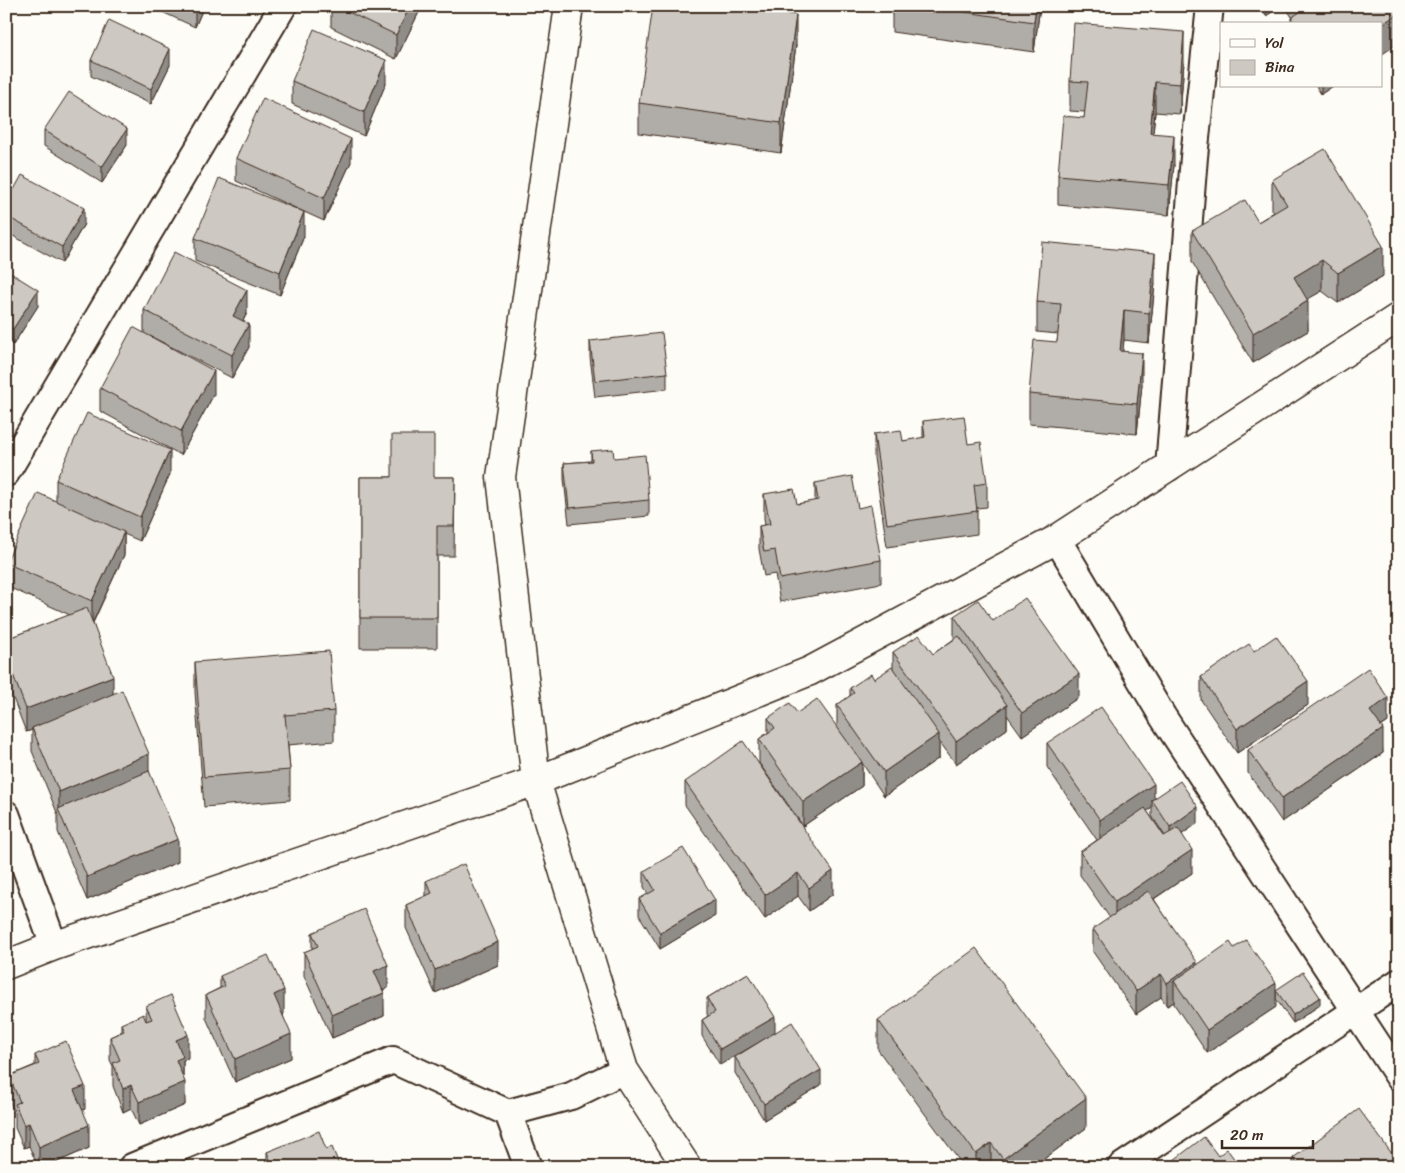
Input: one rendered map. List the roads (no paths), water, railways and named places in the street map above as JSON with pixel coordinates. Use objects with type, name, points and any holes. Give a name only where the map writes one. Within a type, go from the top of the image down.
[{"type":"main road","points":[[569,6],[501,477],[536,781],[624,1070],[687,1167]]},
{"type":"main road","points":[[6,965],[54,946],[536,781],[810,671],[1058,539],[1399,318]]},
{"type":"street","points":[[6,473],[283,6]]},
{"type":"street","points":[[1169,467],[1194,157],[1210,6]]},
{"type":"street","points":[[1058,539],[1163,717],[1399,1077]]},
{"type":"street","points":[[6,814],[54,946]]},
{"type":"street","points":[[1121,1167],[1399,982]]},
{"type":"street","points":[[132,1167],[393,1060],[508,1113],[571,1096],[624,1070]]},
{"type":"street","points":[[508,1113],[528,1167]]}]
